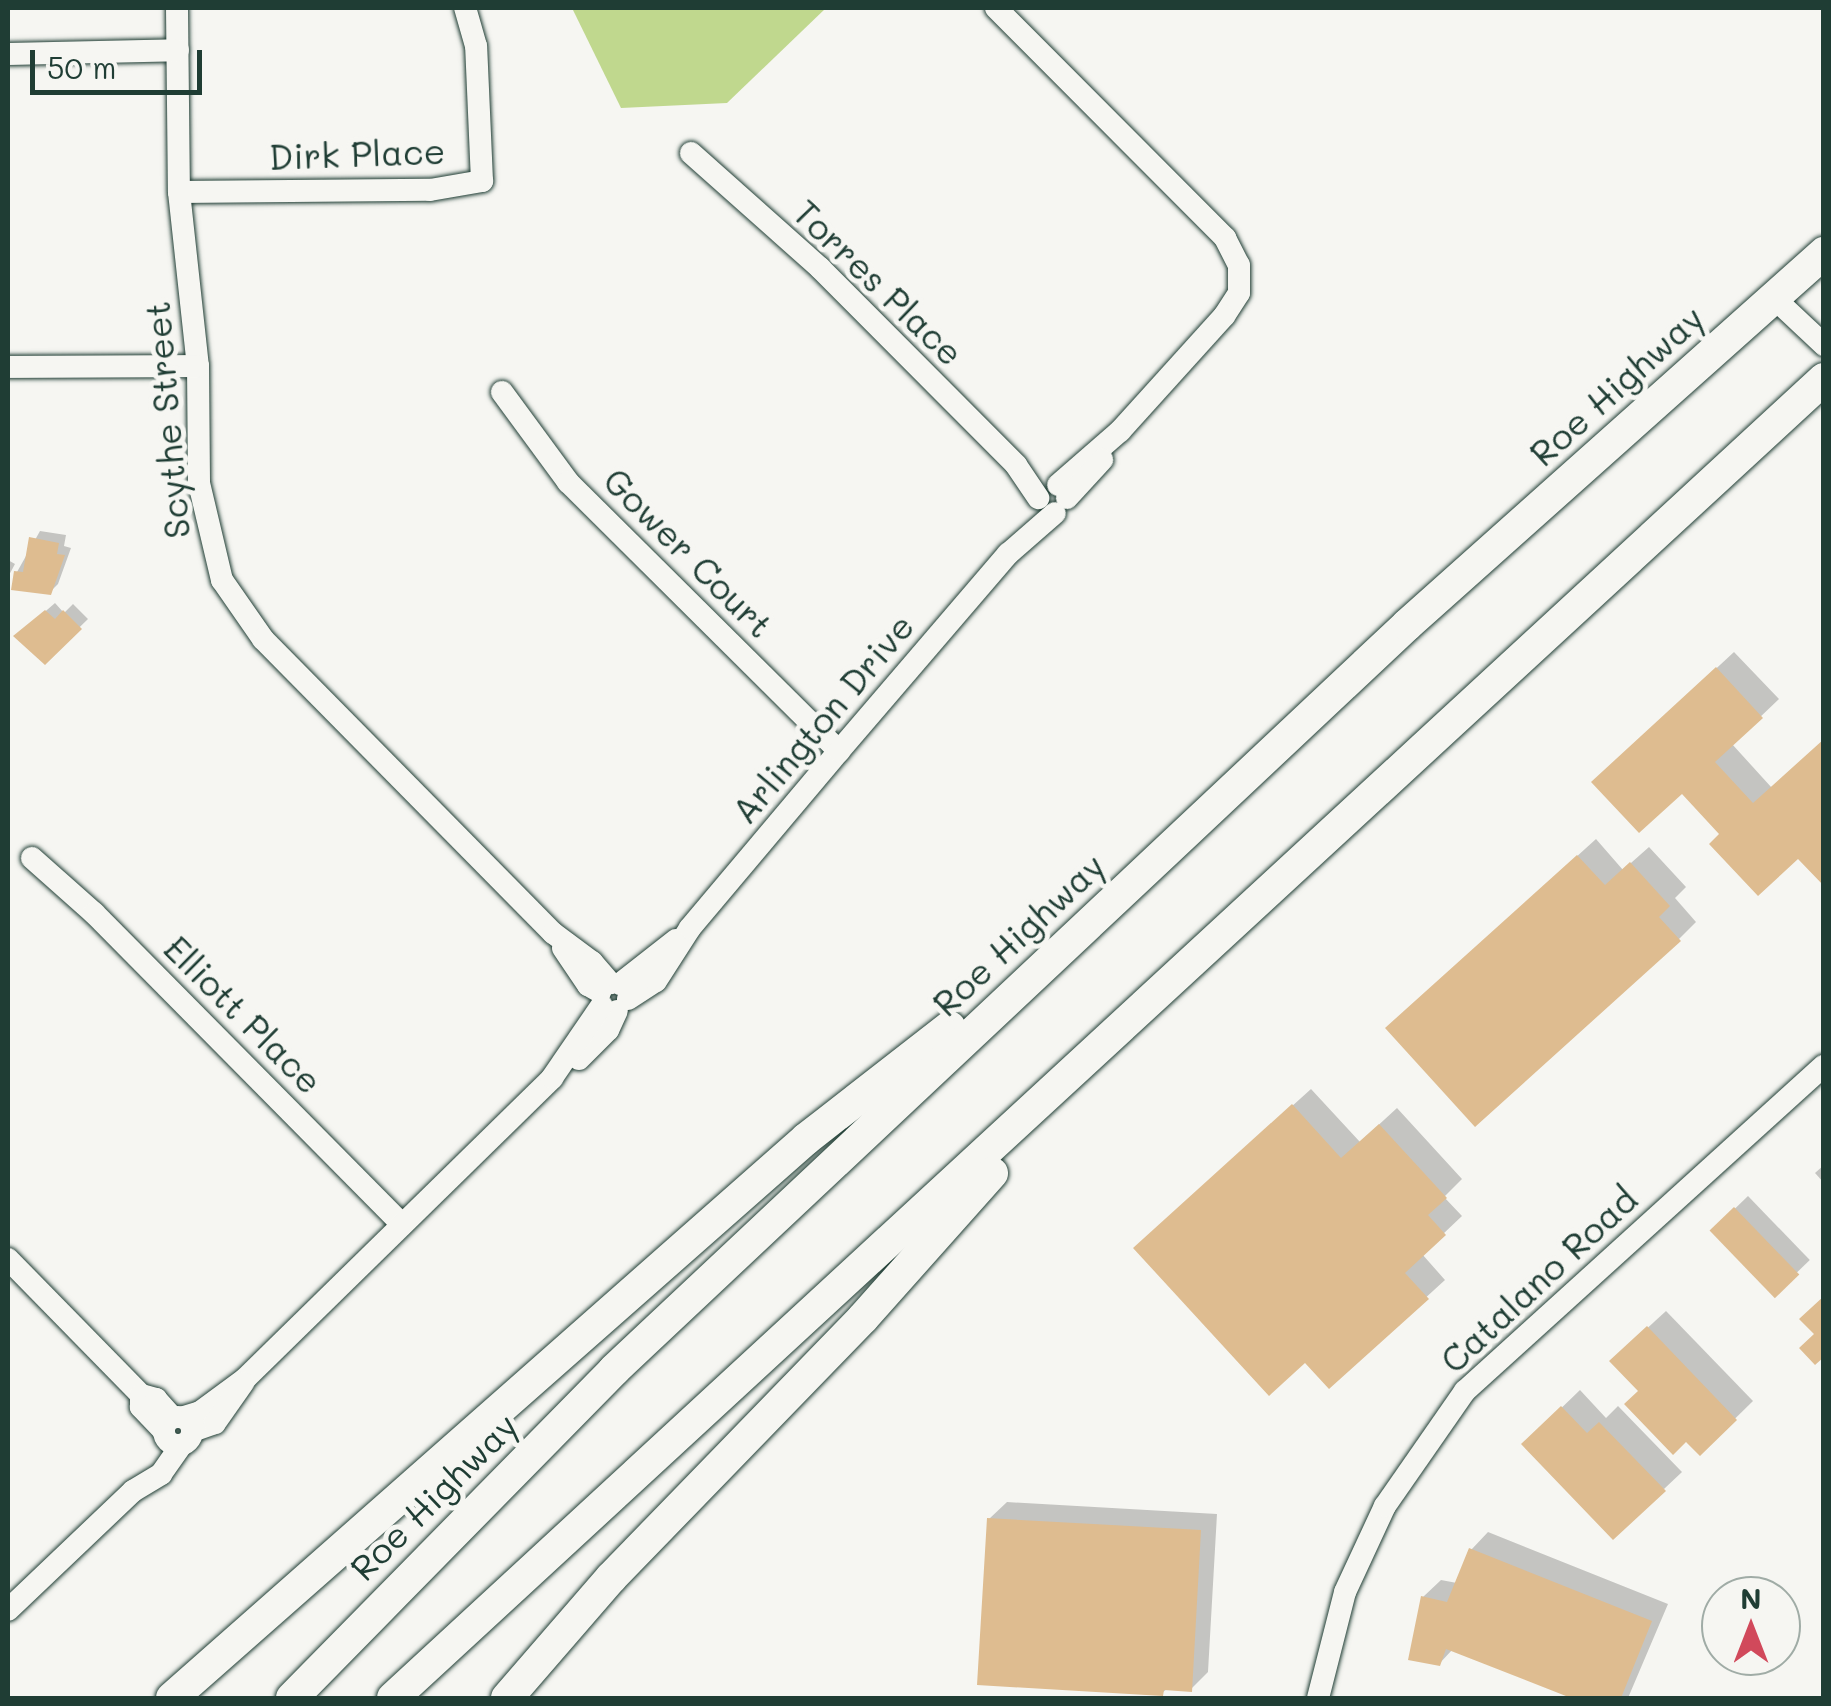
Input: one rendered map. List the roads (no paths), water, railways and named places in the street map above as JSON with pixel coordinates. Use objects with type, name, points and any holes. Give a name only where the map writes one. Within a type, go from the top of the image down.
[{"type":"highway","name":"Roe Highway","points":[[292,1698],[614,1370],[1407,625],[1824,253]]},
{"type":"highway","points":[[393,1698],[1824,379]]},
{"type":"highway","points":[[172,1698],[806,1139],[1104,908]]},
{"type":"highway","points":[[507,1698],[611,1578],[863,1318],[1110,1039]]},
{"type":"street","name":"Scythe Street","points":[[177,8],[179,192],[198,366],[202,498],[216,566],[238,607],[264,639],[552,932],[592,962],[613,996]]},
{"type":"street","name":"Dirk Place","points":[[179,192],[430,190],[482,181],[476,46],[465,8]]},
{"type":"street","name":"Arlington Drive","points":[[8,1610],[132,1491],[154,1482],[176,1430],[245,1380],[552,1078],[583,1056],[608,1030],[613,996],[690,928],[1008,554],[1051,498],[1104,458],[1120,431],[1224,316],[1239,293],[1238,265],[1225,238],[996,8]]},
{"type":"street","points":[[8,54],[178,50]]},
{"type":"street","name":"Torres Place","points":[[690,154],[820,268],[1051,498]]},
{"type":"street","points":[[1774,298],[1824,346]]},
{"type":"street","points":[[8,367],[198,366]]},
{"type":"street","name":"Gower Court","points":[[502,392],[568,482],[840,751]]},
{"type":"street","name":"Elliott Place","points":[[32,858],[94,913],[402,1224]]},
{"type":"street","name":"Catalano Road","points":[[1318,1698],[1345,1592],[1385,1506],[1465,1391],[1824,1066]]},
{"type":"street","points":[[8,1259],[141,1395],[141,1408],[176,1430]]}]
